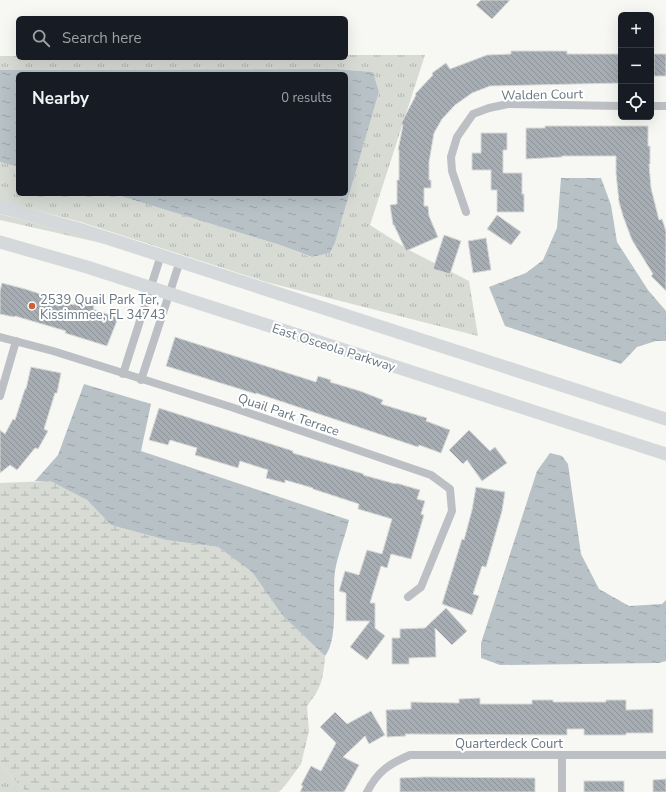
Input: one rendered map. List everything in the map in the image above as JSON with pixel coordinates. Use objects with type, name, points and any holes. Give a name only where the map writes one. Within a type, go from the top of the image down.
[{"type":"main road","points":[[0,207],[79,228],[666,419]]},
{"type":"main road","name":"East Osceola Parkway","points":[[0,242],[170,293],[666,454]]},
{"type":"street","name":"Walden Court","points":[[466,212],[452,171],[451,157],[457,136],[473,114],[489,108],[508,104],[618,106]]},
{"type":"street","points":[[654,106],[666,106]]},
{"type":"street","points":[[123,374],[161,255]]},
{"type":"street","points":[[141,380],[180,262]]},
{"type":"street","name":"Quail Park Terrace","points":[[0,337],[53,351],[141,380],[231,407],[431,475],[450,489],[452,511],[422,587],[408,597]]},
{"type":"street","points":[[0,396],[16,341]]},
{"type":"street","name":"Quarterdeck Court","points":[[367,792],[374,778],[394,762],[410,755],[666,755]]},
{"type":"street","points":[[562,755],[562,792]]},
{"type":"green space","points":[[348,55],[425,55],[370,225],[409,250],[469,281],[478,336],[266,282],[81,222],[0,201],[0,162],[16,166],[16,196],[121,196],[280,245],[311,257],[330,253],[335,243],[379,92],[373,72],[336,69],[0,70],[0,56],[16,56],[16,60],[348,60]]},
{"type":"green space","points":[[0,214],[78,235],[106,244],[0,220]]},
{"type":"green space","points":[[50,481],[87,500],[111,525],[166,540],[218,547],[252,572],[282,615],[325,656],[321,683],[316,694],[307,706],[309,731],[301,764],[279,792],[26,792],[0,764],[0,483]]},
{"type":"green space","points":[[0,764],[26,792],[0,792]]},
{"type":"water","points":[[336,69],[373,72],[379,92],[335,243],[330,253],[312,257],[280,245],[121,196],[348,196],[348,72],[16,72],[16,166],[0,162],[0,70]]},
{"type":"water","points":[[561,178],[601,178],[611,205],[617,242],[648,290],[666,311],[666,341],[656,341],[637,347],[621,364],[505,326],[489,287],[526,273],[543,260],[557,228]]},
{"type":"water","points":[[84,384],[151,404],[141,451],[349,520],[335,571],[334,627],[332,639],[325,656],[282,615],[252,572],[218,547],[166,540],[111,525],[87,500],[50,481],[35,481],[58,455]]},
{"type":"water","points":[[550,453],[562,456],[568,464],[581,554],[599,589],[629,606],[662,604],[666,600],[666,661],[659,663],[500,665],[481,658],[481,643],[537,471]]},
{"type":"building","points":[[481,0],[510,0],[492,19],[476,5]]},
{"type":"building","points":[[511,51],[567,51],[567,54],[618,54],[618,83],[490,86],[472,93],[455,105],[442,119],[434,133],[429,162],[429,180],[431,180],[431,188],[424,188],[424,206],[428,206],[429,216],[438,237],[406,251],[393,225],[390,205],[397,204],[397,180],[399,180],[398,150],[403,125],[401,124],[416,95],[415,94],[433,75],[432,73],[446,63],[450,69],[487,55],[511,54]]},
{"type":"building","points":[[654,54],[666,54],[666,76],[654,76]]},
{"type":"building","points":[[545,126],[648,126],[651,188],[659,220],[662,219],[666,231],[666,291],[651,276],[653,274],[632,240],[623,216],[619,202],[616,156],[562,156],[526,159],[526,128],[545,128]]},
{"type":"building","points":[[481,133],[507,133],[507,150],[503,150],[503,173],[522,173],[524,212],[497,212],[497,190],[491,190],[491,170],[472,170],[472,153],[481,153]]},
{"type":"building","points":[[497,215],[521,232],[511,245],[487,229]]},
{"type":"building","points":[[444,235],[461,241],[450,274],[433,269]]},
{"type":"building","points":[[486,238],[491,270],[473,273],[468,241]]},
{"type":"building","points":[[2,283],[74,305],[75,299],[95,304],[93,309],[118,318],[107,346],[65,333],[66,331],[15,316],[0,314],[0,291]]},
{"type":"building","points":[[175,337],[316,382],[318,376],[331,380],[330,382],[383,400],[381,404],[427,418],[426,421],[450,430],[441,453],[419,445],[418,447],[256,393],[166,366]]},
{"type":"building","points":[[31,367],[61,373],[57,393],[55,393],[44,429],[48,431],[38,449],[35,448],[17,470],[10,465],[0,473],[0,430],[5,434],[13,419],[15,420],[26,389]]},
{"type":"building","points":[[159,408],[293,451],[293,453],[364,474],[363,475],[420,490],[417,499],[425,501],[421,514],[424,515],[411,559],[391,554],[387,568],[381,566],[370,603],[375,603],[375,628],[385,636],[367,660],[350,647],[370,621],[346,621],[346,593],[339,591],[345,571],[359,575],[367,550],[382,554],[392,519],[358,509],[359,504],[313,488],[285,480],[285,483],[266,478],[268,470],[240,461],[238,468],[195,455],[197,448],[170,440],[168,445],[149,440]]},
{"type":"building","points":[[469,430],[490,451],[495,447],[507,463],[482,481],[467,460],[463,464],[449,450]]},
{"type":"building","points":[[476,487],[505,492],[502,511],[486,567],[482,566],[473,594],[479,596],[472,615],[442,604],[462,539],[464,540]]},
{"type":"building","points":[[446,608],[467,631],[452,645],[435,628],[436,657],[409,658],[409,664],[392,664],[392,638],[400,638],[400,629],[425,628]]},
{"type":"building","points":[[480,698],[480,704],[532,704],[532,700],[553,700],[553,702],[606,702],[606,700],[626,700],[626,710],[653,709],[653,733],[626,733],[626,735],[584,735],[584,729],[567,729],[567,735],[405,734],[406,736],[387,737],[386,710],[411,709],[411,702],[459,703],[459,699]]},
{"type":"building","points":[[371,711],[385,735],[369,744],[365,736],[343,757],[359,765],[344,792],[300,792],[303,786],[301,785],[311,766],[321,771],[336,743],[320,727],[335,712],[347,724]]},
{"type":"building","points":[[400,778],[535,778],[535,792],[400,792]]},
{"type":"building","points":[[666,779],[666,792],[653,792],[653,780]]},
{"type":"building","points":[[584,781],[624,781],[624,792],[584,792]]},
{"type":"place","name":"2539 Quail Park Ter, Kissimmee, FL 34743","points":[[32,306]]}]
